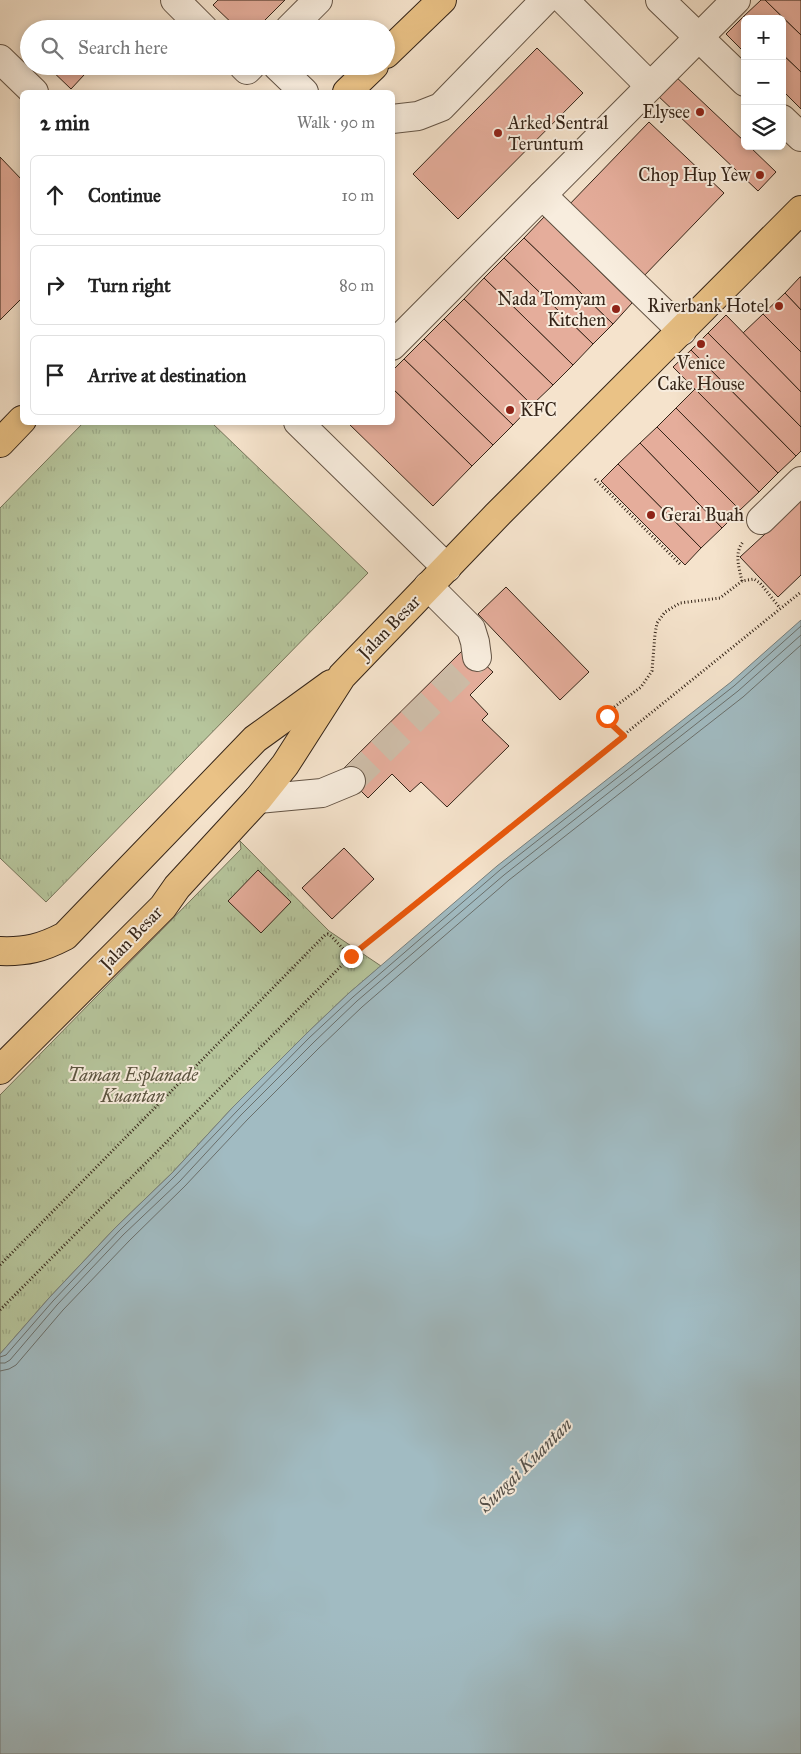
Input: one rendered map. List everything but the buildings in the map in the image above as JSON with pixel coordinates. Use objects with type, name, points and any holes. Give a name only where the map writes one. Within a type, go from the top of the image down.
[{"type":"highway","points":[[395,45],[442,0]]},
{"type":"highway","points":[[349,90],[365,75]]},
{"type":"highway","name":"Jalan Besar","points":[[2,1068],[163,906],[177,887],[258,799],[285,765],[342,676],[497,514],[801,210]]},
{"type":"highway","points":[[0,443],[20,422]]},
{"type":"highway","points":[[8,948],[47,946],[65,936],[255,739],[342,676]]},
{"type":"street","points":[[175,0],[195,20]]},
{"type":"street","points":[[298,20],[318,0]]},
{"type":"street","points":[[395,119],[418,116],[441,107],[545,0]]},
{"type":"street","points":[[564,0],[650,86]]},
{"type":"street","points":[[660,0],[741,78]]},
{"type":"street","points":[[395,343],[736,0]]},
{"type":"street","points":[[0,59],[32,90]]},
{"type":"street","points":[[286,75],[302,90]]},
{"type":"street","points":[[786,123],[801,137]]},
{"type":"street","points":[[542,195],[682,331]]},
{"type":"street","points":[[308,426],[437,577],[471,628],[477,656]]},
{"type":"street","points":[[761,520],[801,481]]},
{"type":"street","points":[[258,799],[322,792],[351,781]]},
{"type":"path","points":[[595,478],[680,564]]},
{"type":"path","points":[[742,581],[738,564],[739,547],[761,520]]},
{"type":"path","points":[[624,736],[609,722],[607,716],[610,711],[641,687],[652,670],[654,634],[657,623],[665,612],[680,603],[720,598],[742,581],[754,578],[780,608]]},
{"type":"path","points":[[0,1310],[351,956],[801,592]]},
{"type":"path","points":[[0,1265],[325,935],[331,936],[351,956]]},
{"type":"green space","points":[[81,425],[214,425],[368,573],[46,902],[0,858],[0,508]]},
{"type":"green space","name":"Taman Esplanade Kuantan","points":[[240,841],[329,931],[381,966],[349,993],[233,1107],[172,1173],[115,1228],[49,1298],[0,1354],[0,1095],[241,849]]},
{"type":"water","name":"Sungai Kuantan","points":[[801,620],[801,1754],[0,1754],[0,1354],[49,1298],[115,1228],[172,1173],[233,1107],[349,993],[497,866],[731,682]]},
{"type":"tunnel","points":[[351,781],[477,657]]},
{"type":"place","name":"Elysee","points":[[700,112]]},
{"type":"place","name":"Arked Sentral Teruntum","points":[[498,133]]},
{"type":"place","name":"Chop Hup Yew","points":[[760,175]]},
{"type":"place","name":"Riverbank Hotel","points":[[779,306]]},
{"type":"place","name":"Nada Tomyam Kitchen","points":[[616,309]]},
{"type":"place","name":"Venice Cake House","points":[[701,344]]},
{"type":"place","name":"KFC","points":[[510,410]]},
{"type":"place","name":"Gerai Buah","points":[[651,515]]},
{"type":"route","points":[[351,956],[624,736],[609,722],[607,716]]}]
